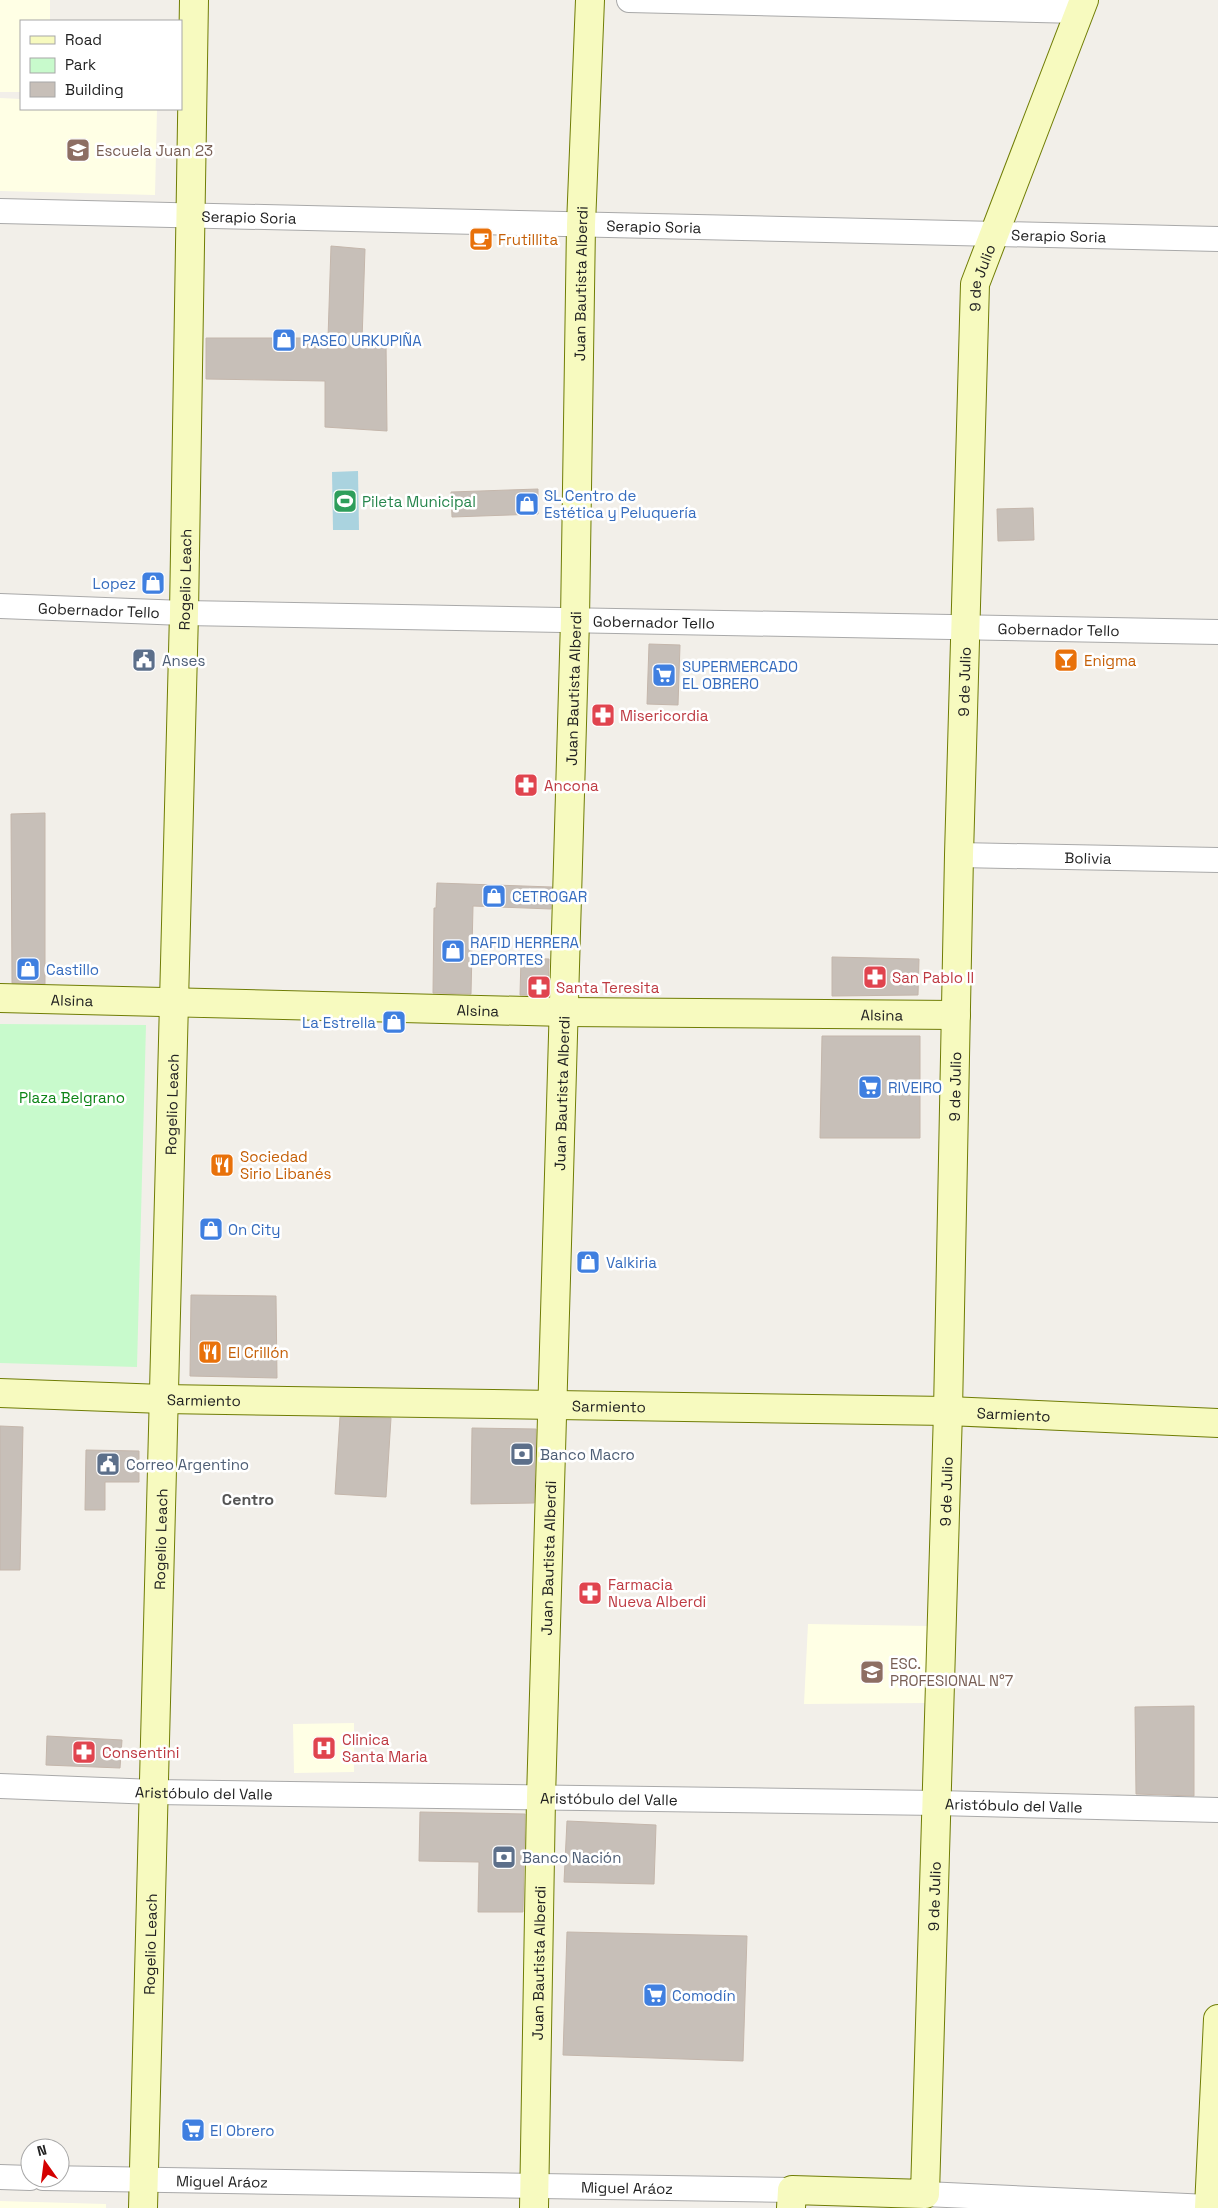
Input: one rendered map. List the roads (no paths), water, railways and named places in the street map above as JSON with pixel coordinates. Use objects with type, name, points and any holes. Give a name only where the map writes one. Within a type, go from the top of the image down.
[{"type":"street","name":"Rogelio Leach","points":[[143,2208],[184,612],[194,0]]},
{"type":"street","name":"Juan Bautista Alberdi","points":[[534,2197],[541,1798],[576,620],[581,226],[590,0]]},
{"type":"street","points":[[629,0],[1082,5]]},
{"type":"street","name":"9 de Julio","points":[[925,2194],[948,1411],[959,855],[975,284],[1082,5]]},
{"type":"street","name":"Serapio Soria","points":[[0,211],[581,226],[1218,239]]},
{"type":"street","name":"Gobernador Tello","points":[[0,606],[184,612],[1218,632]]},
{"type":"street","name":"Bolivia","points":[[959,855],[1218,860]]},
{"type":"street","name":"Alsina","points":[[0,998],[565,1012],[956,1015]]},
{"type":"street","name":"Sarmiento","points":[[0,1394],[163,1399],[948,1411],[1218,1423]]},
{"type":"street","name":"Aristóbulo del Valle","points":[[0,1786],[155,1792],[937,1803],[1218,1810]]},
{"type":"street","points":[[1209,2208],[1218,2019]]},
{"type":"street","points":[[0,2177],[20,2178]]},
{"type":"street","name":"Miguel Aráoz","points":[[70,2179],[534,2197],[792,2199],[925,2194],[1209,2208]]},
{"type":"water","name":"Pileta Municipal","points":[[358,471],[359,530],[333,530],[332,472]]},
{"type":"place","name":"Escuela Juan 23","points":[[78,150]]},
{"type":"place","name":"Frutillita","points":[[481,239]]},
{"type":"place","name":"PASEO URKUPIÑA","points":[[284,340]]},
{"type":"place","name":"Pileta Municipal","points":[[345,501]]},
{"type":"place","name":"SL Centro de Estética y Peluquería","points":[[527,504]]},
{"type":"place","name":"Lopez","points":[[153,583]]},
{"type":"place","name":"Anses","points":[[144,660]]},
{"type":"place","name":"Enigma","points":[[1066,660]]},
{"type":"place","name":"SUPERMERCADO EL OBRERO","points":[[664,675]]},
{"type":"place","name":"Misericordia","points":[[603,715]]},
{"type":"place","name":"Ancona","points":[[526,785]]},
{"type":"place","name":"CETROGAR","points":[[494,896]]},
{"type":"place","name":"RAFID HERRERA DEPORTES","points":[[453,951]]},
{"type":"place","name":"Castillo","points":[[28,969]]},
{"type":"place","name":"San Pablo II","points":[[875,977]]},
{"type":"place","name":"Santa Teresita","points":[[539,987]]},
{"type":"place","name":"La Estrella","points":[[394,1022]]},
{"type":"place","name":"RIVEIRO","points":[[870,1087]]},
{"type":"place","name":"Sociedad Sirio Libanés","points":[[222,1165]]},
{"type":"place","name":"On City","points":[[211,1229]]},
{"type":"place","name":"Valkiria","points":[[588,1262]]},
{"type":"place","name":"El Crillón","points":[[210,1352]]},
{"type":"place","name":"Banco Macro","points":[[522,1454]]},
{"type":"place","name":"Correo Argentino","points":[[108,1464]]},
{"type":"place","name":"Farmacia Nueva Alberdi","points":[[590,1593]]},
{"type":"place","name":"ESC. PROFESIONAL N°7","points":[[872,1672]]},
{"type":"place","name":"Clinica Santa Maria","points":[[324,1748]]},
{"type":"place","name":"Consentini","points":[[84,1752]]},
{"type":"place","name":"Banco Nación","points":[[504,1857]]},
{"type":"place","name":"Comodín","points":[[655,1995]]},
{"type":"place","name":"El Obrero","points":[[193,2130]]},
{"type":"district","name":"Centro","points":[[248,1499]]},
{"type":"park label","name":"Plaza Belgrano","points":[[72,1097]]}]
